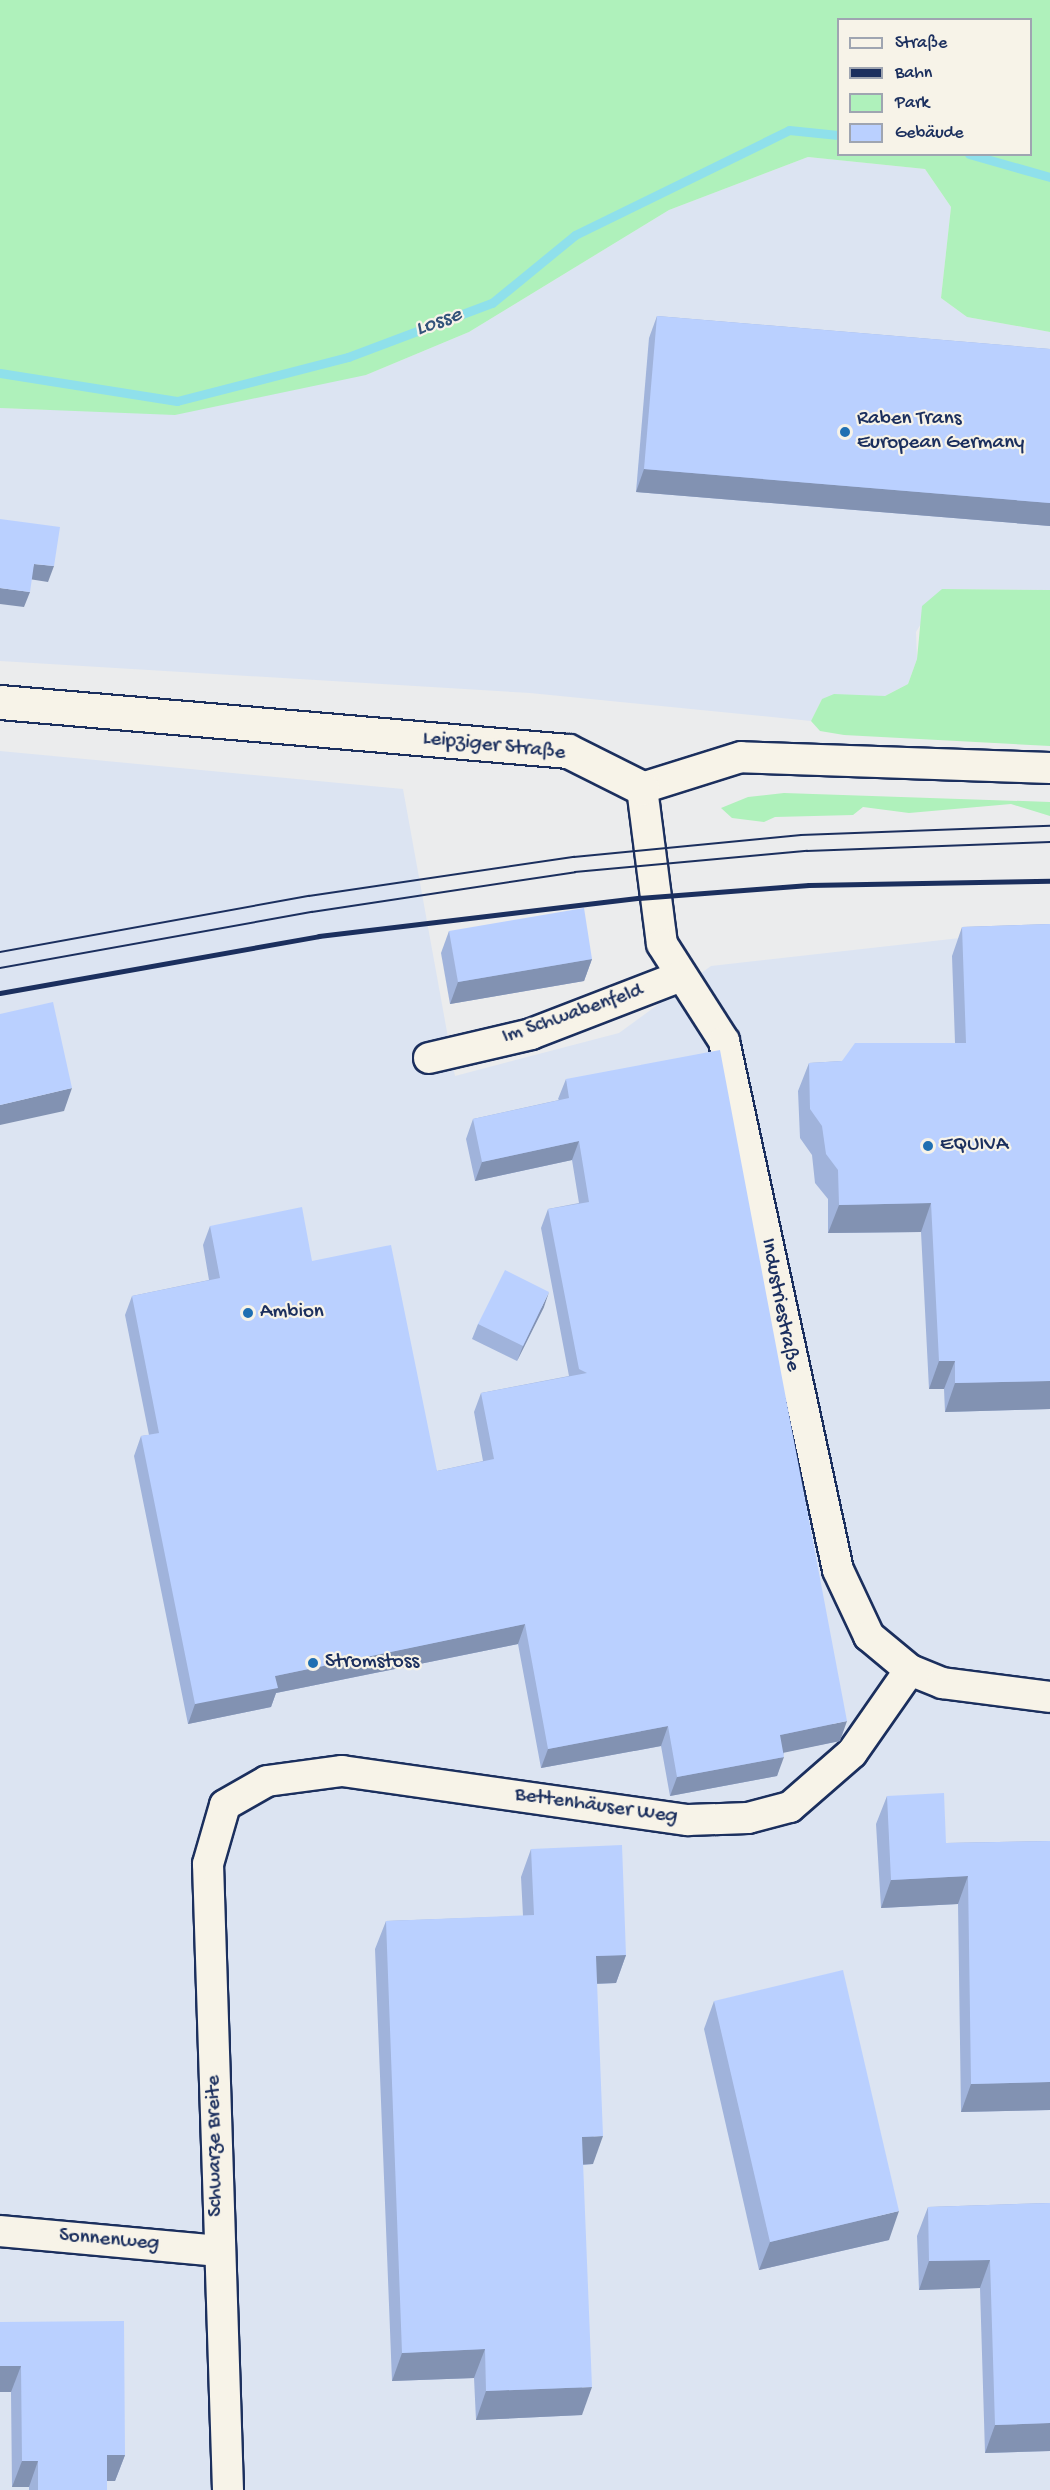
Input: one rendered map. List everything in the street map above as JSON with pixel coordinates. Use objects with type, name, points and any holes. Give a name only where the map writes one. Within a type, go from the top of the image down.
[{"type":"street","name":"Leipziger Straße","points":[[0,702],[568,751],[642,788]]},
{"type":"street","points":[[642,788],[741,757],[1050,768]]},
{"type":"street","name":"Industriestraße","points":[[642,788],[662,944],[724,1041],[837,1570],[869,1636],[910,1670],[942,1683],[1050,1696]]},
{"type":"street","name":"Im Schwabenfeld","points":[[429,1058],[531,1034],[681,976]]},
{"type":"street","name":"Bettenhäuser Weg","points":[[225,1805],[267,1781],[342,1771],[688,1820],[748,1818],[790,1807],[852,1753],[910,1670]]},
{"type":"street","name":"Schwarze Breite","points":[[225,1805],[208,1864],[218,2251],[228,2490]]},
{"type":"street","name":"Sonnenweg","points":[[0,2231],[218,2251]]},
{"type":"shaded area","points":[[808,157],[925,169],[951,207],[941,298],[967,317],[1050,332],[1050,590],[942,589],[916,632],[917,659],[908,684],[885,696],[822,699],[811,721],[530,693],[0,661],[0,408],[55,410],[366,375],[469,332],[669,210]]},
{"type":"shaded area","points":[[0,751],[403,789],[455,1076],[619,1033],[711,966],[1050,928],[1050,2490],[0,2490]]},
{"type":"green space","points":[[0,0],[1050,0],[1050,332],[967,317],[941,298],[951,207],[925,169],[808,157],[669,210],[469,332],[366,375],[175,415],[0,408]]},
{"type":"green space","points":[[942,589],[1050,590],[1050,746],[844,735],[820,731],[811,721],[822,699],[834,694],[885,696],[908,684],[917,659],[922,606]]},
{"type":"green space","points":[[784,793],[1050,802],[1050,816],[1011,804],[909,813],[863,807],[853,815],[775,817],[764,822],[732,818],[721,808],[748,797]]},
{"type":"building","name":"Raben Trans European Germany","points":[[657,316],[1050,349],[1050,503],[644,469]]},
{"type":"building","points":[[0,519],[60,527],[54,566],[34,564],[30,592],[0,588]]},
{"type":"building","points":[[584,908],[592,959],[458,982],[449,931]]},
{"type":"building","points":[[1050,924],[1050,1381],[955,1383],[955,1361],[939,1361],[931,1203],[839,1205],[838,1170],[826,1154],[822,1126],[810,1109],[809,1063],[842,1061],[855,1043],[966,1043],[962,927]]},
{"type":"building","points":[[53,1002],[72,1088],[0,1105],[0,1014]]},
{"type":"building","points":[[720,1050],[847,1721],[780,1735],[784,1757],[677,1777],[668,1726],[548,1749],[525,1624],[275,1676],[278,1688],[195,1704],[141,1436],[159,1433],[132,1296],[220,1278],[210,1226],[302,1207],[312,1261],[391,1245],[437,1471],[494,1459],[481,1393],[587,1373],[579,1369],[548,1209],[589,1202],[579,1141],[482,1162],[473,1119],[569,1098],[566,1079]]},
{"type":"building","points":[[505,1270],[549,1292],[523,1346],[478,1324]]},
{"type":"building","points":[[944,1793],[946,1843],[1050,1841],[1050,2082],[971,2084],[968,1876],[891,1880],[887,1796]]},
{"type":"building","points":[[622,1845],[626,1955],[596,1956],[603,2136],[582,2137],[592,2387],[486,2391],[485,2349],[402,2353],[386,1921],[534,1915],[531,1849]]},
{"type":"building","points":[[843,1970],[899,2211],[770,2242],[714,2001]]},
{"type":"building","points":[[1050,2203],[1050,2423],[995,2425],[990,2260],[929,2261],[928,2207]]},
{"type":"building","points":[[124,2321],[125,2455],[107,2455],[107,2490],[38,2490],[38,2461],[22,2461],[21,2366],[0,2366],[0,2322]]},
{"type":"waterway","name":"Losse","points":[[0,373],[177,401],[348,357],[492,303],[575,235],[789,130],[837,135]]},
{"type":"waterway","name":"Losse","points":[[976,156],[1050,177]]},
{"type":"tram line","points":[[0,952],[309,896],[574,857],[801,835],[1050,826]]},
{"type":"tram line","points":[[0,968],[312,912],[575,872],[807,851],[1050,842]]},
{"type":"railway","points":[[0,993],[319,936],[639,898],[809,885],[1050,881]]},
{"type":"place","name":"Raben Trans European Germany","points":[[845,432]]},
{"type":"place","name":"EQUIVA","points":[[928,1146]]},
{"type":"place","name":"Ambion","points":[[248,1313]]},
{"type":"place","name":"Stromstoss","points":[[313,1663]]}]
